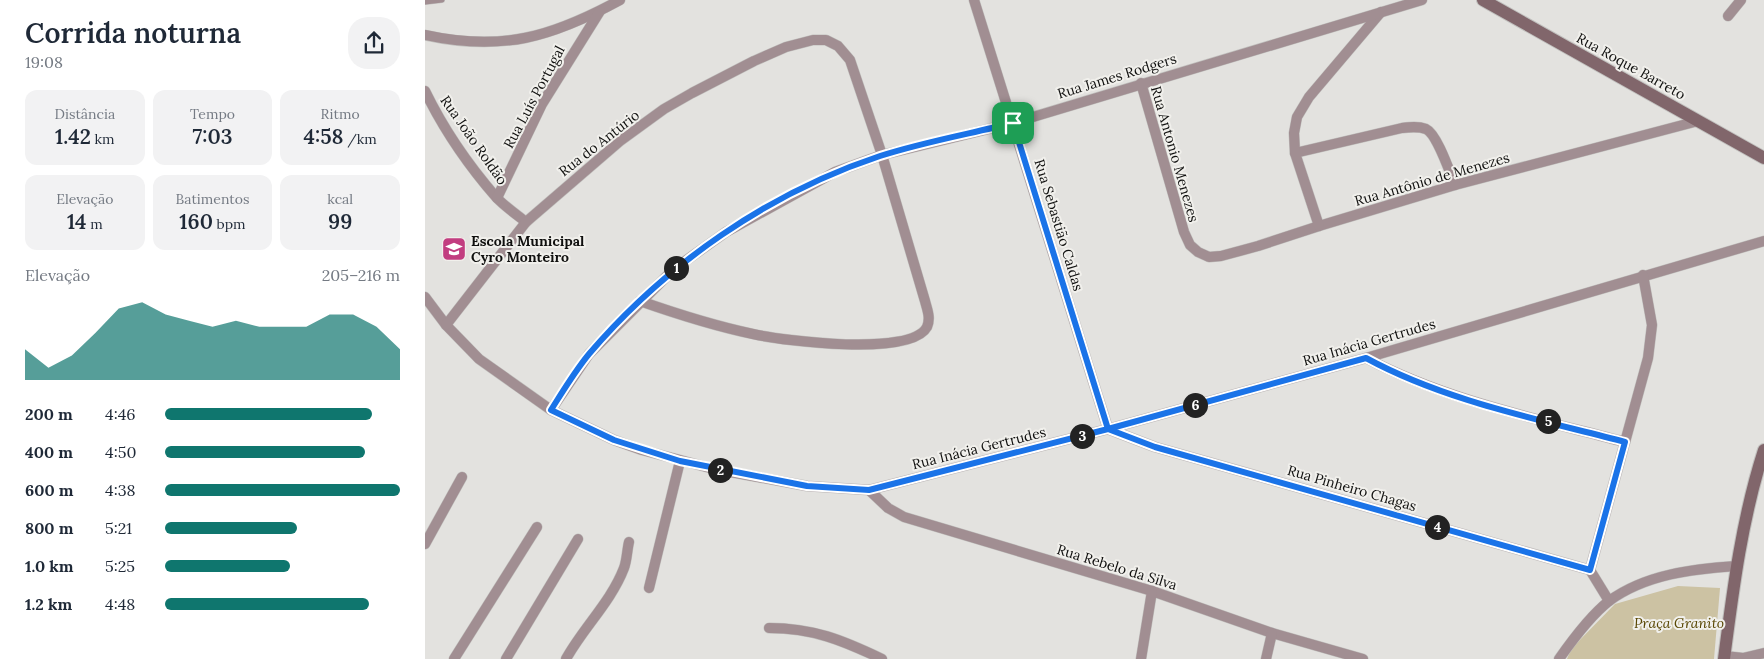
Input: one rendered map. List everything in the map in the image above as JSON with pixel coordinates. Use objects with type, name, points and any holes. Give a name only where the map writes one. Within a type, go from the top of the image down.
[{"type":"street","name":"Rua Luís Portugal","points":[[425,35],[491,43],[522,40],[546,34],[620,0]]},
{"type":"street","name":"Rua Sebastião Caldas","points":[[974,0],[1108,429]]},
{"type":"street","name":"Rua James Rodgers","points":[[551,410],[589,354],[640,301],[674,270],[726,232],[835,172],[882,155],[1013,123],[1422,0]]},
{"type":"street","name":"Rua Roque Barreto","points":[[1483,0],[1764,158]]},
{"type":"street","points":[[1728,16],[1741,0]]},
{"type":"street","name":"Rua Luís Portugal","points":[[497,198],[542,104],[599,11]]},
{"type":"street","points":[[1319,226],[1295,153],[1294,133],[1297,117],[1309,97],[1382,12]]},
{"type":"street","name":"Rua do Antúrio","points":[[446,325],[526,222],[621,141],[664,109],[755,61],[786,48],[813,40],[826,40],[839,46],[850,60],[882,155]]},
{"type":"street","name":"Rua Antonio Menezes","points":[[1141,83],[1184,232]]},
{"type":"street","name":"Rua João Roldão","points":[[425,91],[458,145],[497,198],[526,222]]},
{"type":"street","name":"Rua Antônio de Menezes","points":[[1184,232],[1190,245],[1209,257],[1258,246],[1455,185],[1699,121]]},
{"type":"street","points":[[1295,153],[1402,128],[1416,127],[1428,130],[1435,139],[1455,185]]},
{"type":"street","points":[[640,301],[755,334],[816,343],[862,345],[914,338],[927,327],[929,318],[882,155]]},
{"type":"street","name":"Rua Inácia Gertrudes","points":[[425,297],[430,308],[479,359],[551,410],[614,440],[680,461],[807,486],[869,490],[1108,429],[1366,358],[1764,240]]},
{"type":"street","points":[[1609,601],[1590,570],[1648,358],[1651,325],[1643,275]]},
{"type":"street","points":[[1366,358],[1405,378],[1452,394],[1625,442]]},
{"type":"street","name":"Rua Pinheiro Chagas","points":[[1108,429],[1155,447],[1590,570]]},
{"type":"street","points":[[1764,450],[1755,479],[1737,566],[1728,658],[1764,653]]},
{"type":"street","points":[[649,588],[680,461]]},
{"type":"street","points":[[425,544],[462,477]]},
{"type":"street","name":"Rua Rebelo da Silva","points":[[869,490],[888,508],[904,517],[1152,591],[1272,633],[1363,659]]},
{"type":"street","points":[[454,659],[537,527]]},
{"type":"street","points":[[506,659],[578,539]]},
{"type":"street","points":[[565,659],[614,588],[624,567],[629,542]]},
{"type":"street","points":[[1559,659],[1572,641],[1609,601],[1669,574],[1689,570],[1737,566]]},
{"type":"street","points":[[1141,659],[1152,591]]},
{"type":"street","points":[[769,628],[797,628],[817,632],[843,640],[882,659]]},
{"type":"street","points":[[1266,659],[1272,633]]},
{"type":"lane","points":[[425,2],[442,0]]},
{"type":"green space","name":"Praça Granito","points":[[1678,586],[1720,588],[1714,659],[1567,659],[1571,649],[1615,604]]},
{"type":"place","name":"Escola Municipal Cyro Monteiro","points":[[454,249]]},
{"type":"route","points":[[1013,123],[882,155],[835,172],[786,197],[726,232],[674,270],[640,301],[589,354],[551,410],[614,440],[680,461],[807,486],[869,490],[994,460],[1108,429],[1124,437],[1155,447],[1590,570],[1625,442],[1452,394],[1405,378],[1366,358],[1108,429],[1013,123]]}]
